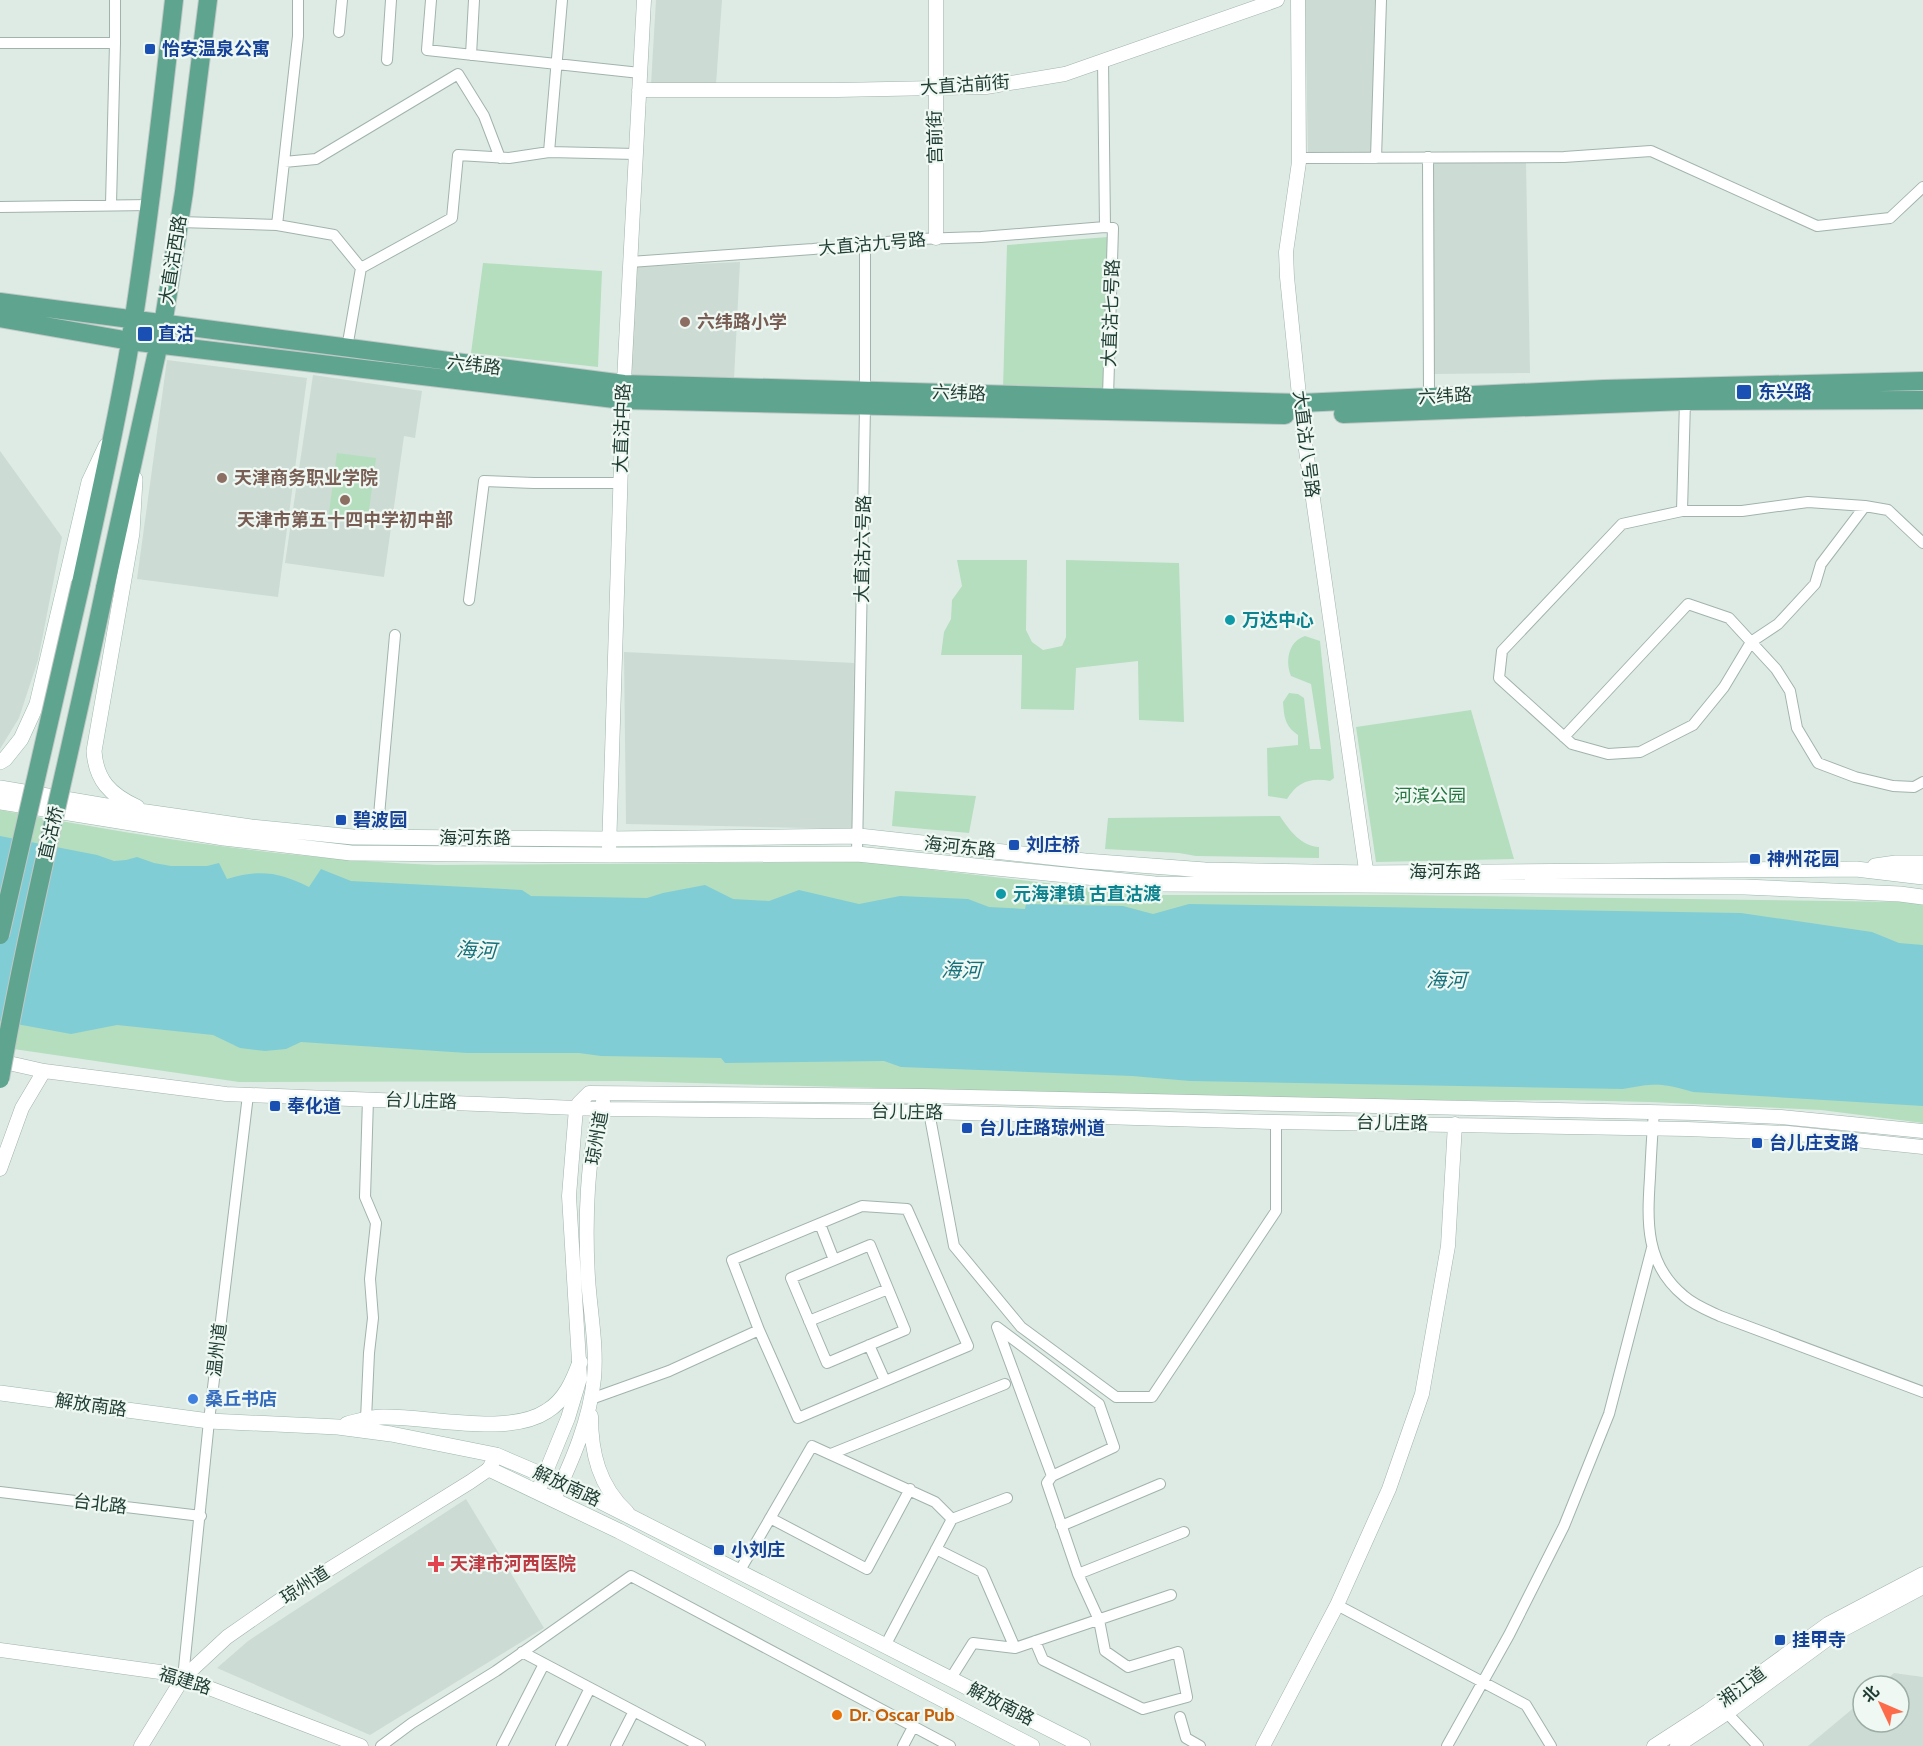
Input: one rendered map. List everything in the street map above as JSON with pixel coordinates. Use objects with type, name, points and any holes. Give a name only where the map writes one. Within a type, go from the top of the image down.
[{"type":"main road","name":"大直沽西路","points":[[81,583],[114,430],[130,341],[151,205],[174,0]]},
{"type":"main road","name":"大直沽西路","points":[[105,588],[163,325],[208,0]]},
{"type":"main road","name":"六纬路","points":[[0,302],[347,348],[620,392]]},
{"type":"main road","name":"六纬路","points":[[0,318],[130,341],[620,392],[1301,409],[1685,401],[1923,400]]},
{"type":"main road","name":"六纬路","points":[[865,398],[1108,397],[1301,409],[1429,397],[1604,389],[1923,381]]},
{"type":"main road","points":[[0,762],[21,739],[37,704],[89,482],[114,430]]},
{"type":"main road","points":[[136,446],[132,533],[96,733],[95,765],[106,787],[115,795],[150,813]]},
{"type":"main road","name":"直沽桥","points":[[0,935],[81,583]]},
{"type":"main road","name":"直沽桥","points":[[0,1079],[36,897],[75,732],[105,588]]},
{"type":"main road","name":"海河东路","points":[[0,788],[150,813],[251,827],[353,837],[605,839],[859,836],[1162,868],[1368,879],[1745,887],[1923,897]]},
{"type":"main road","name":"海河东路","points":[[0,802],[224,838],[351,853],[857,854],[1155,884],[1856,869],[1923,877]]},
{"type":"main road","points":[[1856,869],[1896,862],[1923,863]]},
{"type":"main road","points":[[338,1427],[366,1419],[393,1417],[492,1423],[527,1420],[547,1411],[563,1397],[573,1382],[580,1362]]},
{"type":"main road","name":"解放南路","points":[[0,1393],[209,1421],[338,1427],[391,1434],[496,1455],[562,1482],[1083,1746]]},
{"type":"main road","name":"解放南路","points":[[489,1469],[538,1491],[849,1649],[1032,1746]]},
{"type":"street","points":[[111,204],[115,0]]},
{"type":"street","points":[[277,225],[298,36],[298,0]]},
{"type":"street","points":[[339,32],[342,0]]},
{"type":"street","points":[[387,60],[391,0]]},
{"type":"street","points":[[431,0],[427,50],[637,72]]},
{"type":"street","points":[[471,54],[474,0]]},
{"type":"street","points":[[549,152],[562,0]]},
{"type":"street","name":"大直沽中路","points":[[620,392],[630,262],[632,154],[639,90],[637,0]]},
{"type":"street","name":"大直沽中路","points":[[605,855],[620,392],[637,72],[644,0]]},
{"type":"street","name":"宫前街","points":[[936,0],[934,88],[936,238]]},
{"type":"street","name":"大直沽前街","points":[[639,90],[986,87],[1065,74],[1277,0]]},
{"type":"street","name":"大直沽八号路","points":[[1298,0],[1298,158],[1296,192],[1286,252],[1287,277],[1301,409],[1368,879]]},
{"type":"street","points":[[1376,158],[1381,0]]},
{"type":"street","points":[[0,43],[115,43]]},
{"type":"street","name":"大直沽七号路","points":[[1103,60],[1109,227],[1108,397]]},
{"type":"street","points":[[284,162],[316,159],[458,74],[484,116],[500,158]]},
{"type":"street","points":[[1298,158],[1564,157],[1651,151],[1817,226],[1890,218],[1923,186]]},
{"type":"street","points":[[360,268],[452,218],[458,155],[509,158],[549,152],[632,154]]},
{"type":"street","points":[[1428,158],[1429,397]]},
{"type":"street","points":[[0,207],[151,205]]},
{"type":"street","points":[[179,222],[277,225],[334,235],[360,268],[347,348]]},
{"type":"street","name":"大直沽九号路","points":[[630,262],[1109,227]]},
{"type":"street","name":"大直沽六号路","points":[[857,854],[865,398],[865,244]]},
{"type":"street","points":[[1682,511],[1685,401]]},
{"type":"street","points":[[470,600],[484,481],[616,483]]},
{"type":"street","points":[[1865,506],[1821,564],[1815,584],[1778,624],[1751,642],[1724,687],[1693,725],[1640,752],[1608,754],[1572,744],[1499,678],[1502,651],[1622,524],[1682,511],[1742,511],[1808,502],[1865,506],[1888,510],[1923,543]]},
{"type":"street","points":[[1564,737],[1688,604],[1729,618],[1776,669],[1790,691],[1797,728],[1818,763],[1855,777],[1893,786],[1914,787],[1923,782]]},
{"type":"street","points":[[376,838],[395,635]]},
{"type":"street","name":"台儿庄路","points":[[0,1061],[44,1071],[248,1095],[601,1109],[929,1112],[1276,1122],[1652,1128],[1788,1133],[1923,1147]]},
{"type":"street","points":[[0,1169],[22,1108],[44,1071]]},
{"type":"street","name":"台儿庄路","points":[[607,1092],[922,1096],[1654,1113],[1780,1117],[1923,1131]]},
{"type":"street","name":"琼州道","points":[[538,1491],[578,1389],[580,1362],[572,1272],[570,1196],[576,1108],[589,1093],[607,1092],[594,1142],[587,1236],[595,1363],[591,1399],[579,1440],[554,1499]]},
{"type":"street","name":"温州道","points":[[183,1678],[209,1421],[248,1095]]},
{"type":"street","points":[[366,1419],[373,1318],[370,1279],[376,1223],[365,1197],[368,1099]]},
{"type":"street","points":[[929,1112],[954,1246],[1021,1327],[1116,1397],[1152,1397],[1276,1211],[1276,1122]]},
{"type":"street","points":[[1654,1113],[1647,1219],[1652,1248],[1672,1285],[1694,1304],[1731,1320],[1923,1392]]},
{"type":"street","points":[[1263,1746],[1337,1605],[1389,1489],[1422,1394],[1448,1246],[1455,1124]]},
{"type":"street","points":[[862,1206],[906,1209],[968,1346],[798,1418],[759,1330],[732,1260],[820,1224],[862,1206]]},
{"type":"street","points":[[820,1224],[834,1260]]},
{"type":"street","points":[[870,1245],[905,1330],[827,1363],[791,1278],[834,1260],[870,1245]]},
{"type":"street","points":[[1447,1746],[1509,1635],[1564,1526],[1609,1414],[1652,1248]]},
{"type":"street","points":[[809,1321],[888,1289]]},
{"type":"street","points":[[1035,1641],[1043,1660],[1143,1709],[1186,1697],[1178,1652],[1128,1667],[1105,1651],[1099,1620],[1078,1574],[1047,1483],[1052,1476],[1114,1447],[1100,1404],[997,1327],[1052,1476]]},
{"type":"street","points":[[633,1518],[615,1500],[599,1471],[592,1441],[591,1399],[669,1371],[759,1330]]},
{"type":"street","points":[[869,1345],[885,1381]]},
{"type":"street","points":[[831,1454],[1005,1384]]},
{"type":"street","points":[[739,1572],[812,1446],[910,1489],[934,1502],[952,1519]]},
{"type":"street","points":[[489,1469],[496,1455]]},
{"type":"street","name":"琼州道","points":[[141,1746],[183,1678],[227,1637],[286,1596],[489,1469]]},
{"type":"street","points":[[1061,1526],[1160,1484]]},
{"type":"street","points":[[770,1518],[867,1569],[910,1489]]},
{"type":"street","name":"台北路","points":[[0,1492],[201,1516]]},
{"type":"street","points":[[885,1646],[952,1519],[1007,1498]]},
{"type":"street","points":[[1078,1574],[1184,1532]]},
{"type":"street","points":[[936,1549],[982,1572],[1015,1648]]},
{"type":"street","name":"湘江道","points":[[1654,1746],[1733,1694],[1828,1624],[1923,1574]]},
{"type":"street","points":[[381,1746],[632,1576],[950,1746]]},
{"type":"street","name":"湘江道","points":[[1677,1746],[1727,1713],[1833,1635],[1923,1587]]},
{"type":"street","points":[[951,1678],[973,1643],[1015,1648],[1171,1595]]},
{"type":"street","points":[[1337,1605],[1526,1705],[1551,1746]]},
{"type":"street","name":"福建路","points":[[0,1650],[160,1672],[183,1678],[361,1746]]},
{"type":"street","points":[[522,1652],[634,1711],[679,1741],[700,1746]]},
{"type":"street","points":[[502,1746],[544,1664]]},
{"type":"street","points":[[561,1746],[590,1688]]},
{"type":"street","points":[[616,1746],[634,1711]]},
{"type":"street","points":[[1727,1713],[1758,1746]]},
{"type":"street","points":[[1180,1716],[1186,1738],[1200,1746]]},
{"type":"street","points":[[903,1746],[914,1727]]},
{"type":"shaded area","points":[[656,0],[722,0],[716,84],[651,84]]},
{"type":"shaded area","points":[[1305,0],[1375,0],[1371,155],[1308,155]]},
{"type":"shaded area","points":[[1430,162],[1526,162],[1530,373],[1433,374]]},
{"type":"shaded area","name":"六纬路小学","points":[[740,262],[734,379],[630,378],[635,267]]},
{"type":"shaded area","name":"天津商务职业学院","points":[[167,360],[307,378],[278,597],[137,579]]},
{"type":"shaded area","name":"天津市第五十四中学初中部","points":[[313,375],[422,391],[415,438],[404,436],[384,577],[285,563]]},
{"type":"shaded area","points":[[0,451],[62,537],[38,660],[19,718],[0,749]]},
{"type":"shaded area","points":[[624,652],[854,663],[853,829],[626,824]]},
{"type":"shaded area","name":"天津市河西医院","points":[[466,1499],[544,1628],[370,1735],[217,1668],[248,1641]]},
{"type":"shaded area","points":[[1911,1675],[1923,1677],[1923,1746],[1808,1746],[1851,1710],[1851,1734],[1911,1734]]},
{"type":"green space","points":[[1108,237],[1103,390],[1003,389],[1007,245]]},
{"type":"green space","points":[[483,263],[602,271],[598,367],[471,353]]},
{"type":"green space","points":[[337,453],[376,458],[367,525],[328,520]]},
{"type":"green space","points":[[957,560],[1027,560],[1026,630],[1032,642],[1043,650],[1062,646],[1066,637],[1066,560],[1179,563],[1184,722],[1139,720],[1138,661],[1076,668],[1074,710],[1021,709],[1022,655],[941,655],[944,632],[951,619],[952,600],[962,586]]},
{"type":"green space","points":[[1305,636],[1320,641],[1334,778],[1330,781],[1305,782],[1295,788],[1287,799],[1268,796],[1267,748],[1298,745],[1298,735],[1288,725],[1284,712],[1283,702],[1289,693],[1298,694],[1304,698],[1310,749],[1321,749],[1311,684],[1291,676],[1288,665],[1292,647],[1295,642]]},
{"type":"green space","name":"河滨公园","points":[[1471,710],[1514,859],[1376,862],[1356,727]]},
{"type":"green space","points":[[895,791],[976,796],[969,833],[892,826]]},
{"type":"green space","points":[[0,810],[108,829],[273,853],[437,865],[864,862],[1151,895],[1401,895],[1905,902],[1923,905],[1923,1123],[1821,1110],[1650,1102],[1342,1101],[625,1081],[239,1082],[0,1047]]},
{"type":"green space","points":[[1280,816],[1301,840],[1319,847],[1319,858],[1196,856],[1105,849],[1108,818]]},
{"type":"water","name":"海河","points":[[0,836],[97,855],[114,861],[137,857],[171,866],[207,866],[219,863],[227,879],[260,873],[279,875],[309,887],[321,869],[351,881],[522,890],[531,896],[647,898],[705,885],[733,899],[769,901],[799,890],[859,904],[900,896],[968,899],[989,907],[1025,909],[1026,904],[1123,906],[1153,914],[1189,904],[1741,913],[1872,932],[1899,943],[1923,945],[1923,1106],[1693,1092],[1659,1085],[1623,1089],[1190,1081],[1132,1076],[901,1067],[884,1061],[725,1063],[721,1058],[601,1056],[579,1053],[467,1053],[301,1042],[286,1049],[265,1051],[240,1048],[213,1035],[117,1025],[71,1034],[0,1021]]},
{"type":"place","name":"怡安温泉公寓","points":[[150,49]]},
{"type":"place","name":"六纬路小学","points":[[685,322]]},
{"type":"place","name":"直沽","points":[[145,334]]},
{"type":"place","name":"东兴路","points":[[1744,392]]},
{"type":"place","name":"天津商务职业学院","points":[[222,478]]},
{"type":"place","name":"天津市第五十四中学初中部","points":[[345,500]]},
{"type":"place","name":"万达中心","points":[[1230,620]]},
{"type":"place","name":"碧波园","points":[[341,820]]},
{"type":"place","name":"刘庄桥","points":[[1014,845]]},
{"type":"place","name":"神州花园","points":[[1755,859]]},
{"type":"place","name":"元海津镇 古直沽渡","points":[[1001,894]]},
{"type":"place","name":"奉化道","points":[[275,1106]]},
{"type":"place","name":"台儿庄路琼州道","points":[[967,1128]]},
{"type":"place","name":"台儿庄支路","points":[[1757,1143]]},
{"type":"place","name":"桑丘书店","points":[[193,1399]]},
{"type":"place","name":"小刘庄","points":[[719,1550]]},
{"type":"place","name":"天津市河西医院","points":[[436,1564]]},
{"type":"place","name":"挂甲寺","points":[[1780,1640]]},
{"type":"place","name":"Dr. Oscar Pub","points":[[837,1715]]}]
